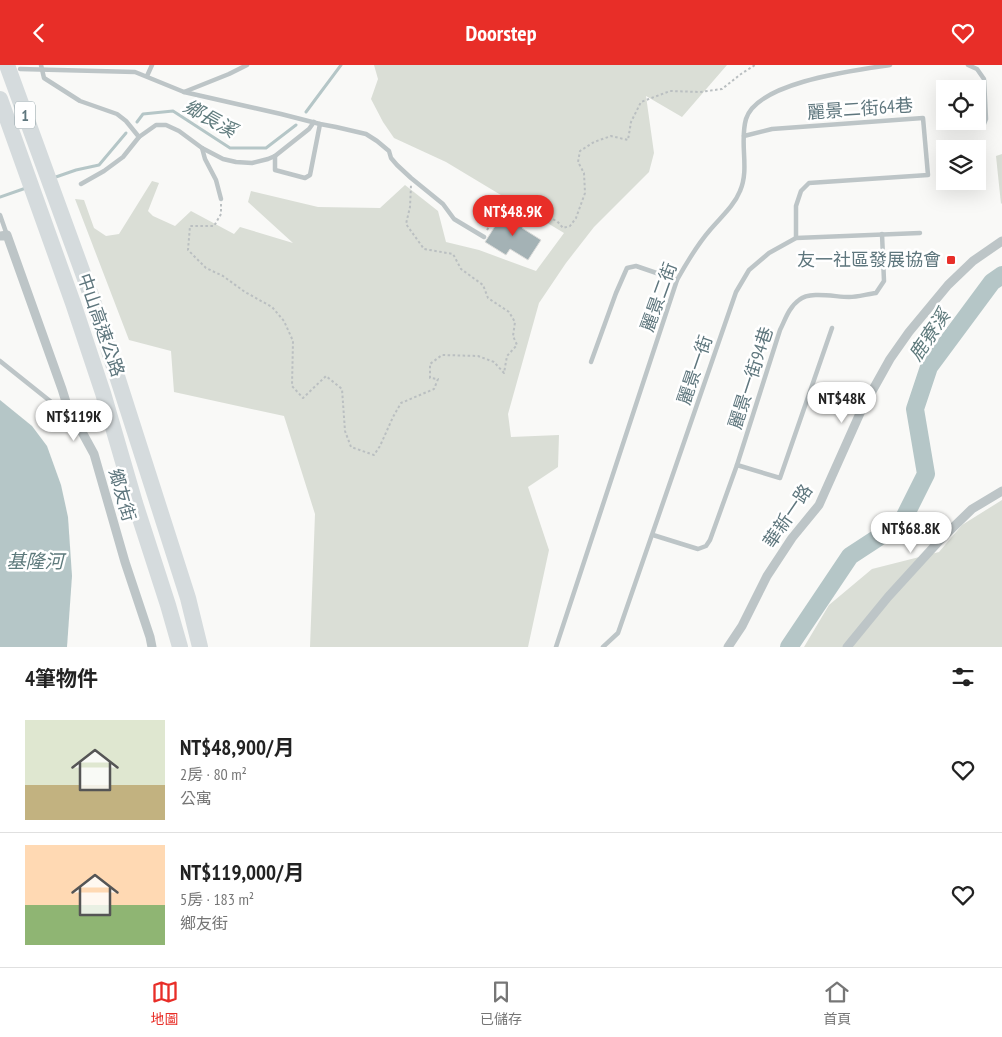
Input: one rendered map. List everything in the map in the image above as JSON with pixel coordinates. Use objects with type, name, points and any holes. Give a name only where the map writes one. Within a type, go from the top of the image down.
[{"type":"highway","name":"中山高速公路","points":[[14,67],[43,164],[92,298],[120,382],[188,598],[200,647]]},
{"type":"highway","name":"中山高速公路","points":[[0,99],[104,393],[135,503],[180,647]]},
{"type":"street","name":"鄉友街","points":[[3,236],[62,389],[71,418],[82,432],[94,454],[152,647]]},
{"type":"street","name":"華新一路","points":[[728,647],[742,627],[767,576],[792,538],[819,505],[861,411],[890,359],[909,332],[948,285],[973,261],[1002,241]]},
{"type":"street","points":[[847,647],[888,597],[940,540],[972,509],[1002,491]]},
{"type":"lane","points":[[132,65],[135,72]]},
{"type":"lane","points":[[147,76],[152,65]]},
{"type":"lane","points":[[184,92],[247,65]]},
{"type":"lane","name":"麗景二街","points":[[556,647],[677,280],[689,258],[735,202],[741,189],[745,170],[744,136],[746,118],[757,103],[782,89],[813,78],[890,65]]},
{"type":"lane","points":[[968,65],[977,69],[984,80]]},
{"type":"lane","points":[[14,67],[135,72],[184,92],[282,113],[366,134],[389,151],[392,158],[411,178],[443,204],[454,219],[484,237]]},
{"type":"lane","points":[[41,67],[44,78],[80,101],[117,114],[126,121],[139,137]]},
{"type":"lane","name":"麗景二街64巷","points":[[744,136],[772,129],[923,118],[928,175],[809,183],[801,191],[796,205],[796,238]]},
{"type":"lane","points":[[81,184],[104,171],[123,157],[139,137],[156,125],[166,125],[178,131],[202,148],[223,159],[252,163],[275,156],[310,129],[314,122]]},
{"type":"lane","points":[[275,156],[275,170],[305,178],[310,175],[320,124]]},
{"type":"lane","points":[[202,148],[205,159],[216,180],[221,199]]},
{"type":"lane","name":"鄉友街","points":[[0,215],[3,236]]},
{"type":"lane","name":"麗景一街","points":[[604,647],[618,633],[736,292],[749,270],[769,253],[796,238],[920,233]]},
{"type":"lane","name":"麗景一街94巷","points":[[653,535],[698,549],[706,546],[710,540],[737,465],[780,330],[790,311],[799,299],[809,296],[851,297],[876,293],[884,281],[882,234]]},
{"type":"lane","points":[[592,363],[616,293],[627,268],[636,266],[677,280]]},
{"type":"lane","points":[[737,465],[780,478],[832,328]]},
{"type":"lane","points":[[0,361],[71,418]]},
{"type":"path","points":[[484,237],[502,206],[518,216],[540,207],[545,216],[557,221],[563,228],[570,226],[576,217],[585,193],[584,173],[578,162],[580,151],[594,142],[611,136],[628,140],[631,122],[642,102],[670,91],[700,92],[722,89],[740,73],[755,65]]},
{"type":"path","points":[[221,199],[221,213],[214,226],[190,226],[188,249],[206,268],[223,276],[245,292],[272,307],[284,321],[293,341],[292,386],[303,398],[326,376],[342,389],[345,431],[351,447],[374,455],[402,403],[434,389],[438,379],[430,378],[430,364],[442,355],[478,356],[494,362],[504,373],[507,355],[517,345],[513,336],[515,323],[509,312],[488,298],[483,285],[461,269],[453,255],[424,249],[406,224],[410,207],[411,178]]},
{"type":"shaded area","points":[[374,65],[727,65],[682,117],[646,96],[654,153],[649,172],[594,227],[566,263],[539,303],[508,414],[511,437],[559,435],[558,467],[528,487],[549,550],[528,647],[310,647],[315,514],[284,416],[174,392],[171,351],[129,340],[75,199],[84,200],[94,228],[106,236],[119,234],[152,181],[159,183],[148,211],[153,216],[175,226],[191,211],[234,234],[240,227],[293,243],[248,202],[251,191],[318,207],[380,208],[405,185],[438,211],[446,242],[479,250],[536,271],[564,233],[446,162],[394,138],[371,99],[378,79]]},
{"type":"shaded area","points":[[1002,154],[1002,203],[1001,204],[996,156]]},
{"type":"shaded area","points":[[1002,500],[1002,647],[804,647],[829,605],[872,569],[939,552],[962,525]]},
{"type":"water","name":"基隆河","points":[[0,400],[32,426],[47,446],[61,485],[68,517],[72,576],[67,647],[0,647]]},
{"type":"building","points":[[504,212],[524,224],[522,228],[541,240],[528,260],[510,249],[506,255],[485,242]]},
{"type":"waterway","name":"鄉長溪","points":[[306,112],[341,65]]},
{"type":"waterway","name":"鄉長溪","points":[[137,122],[143,114],[173,111],[230,148],[266,148],[296,125]]},
{"type":"waterway","name":"鄉長溪","points":[[53,178],[99,165],[126,133]]},
{"type":"waterway","name":"鄉長溪","points":[[0,197],[26,188]]},
{"type":"waterway","name":"鹿寮溪","points":[[789,647],[850,556],[902,522],[926,474],[915,409],[929,367],[992,282],[1002,275]]},
{"type":"place","name":"友一社區發展協會","points":[[951,260]]}]
